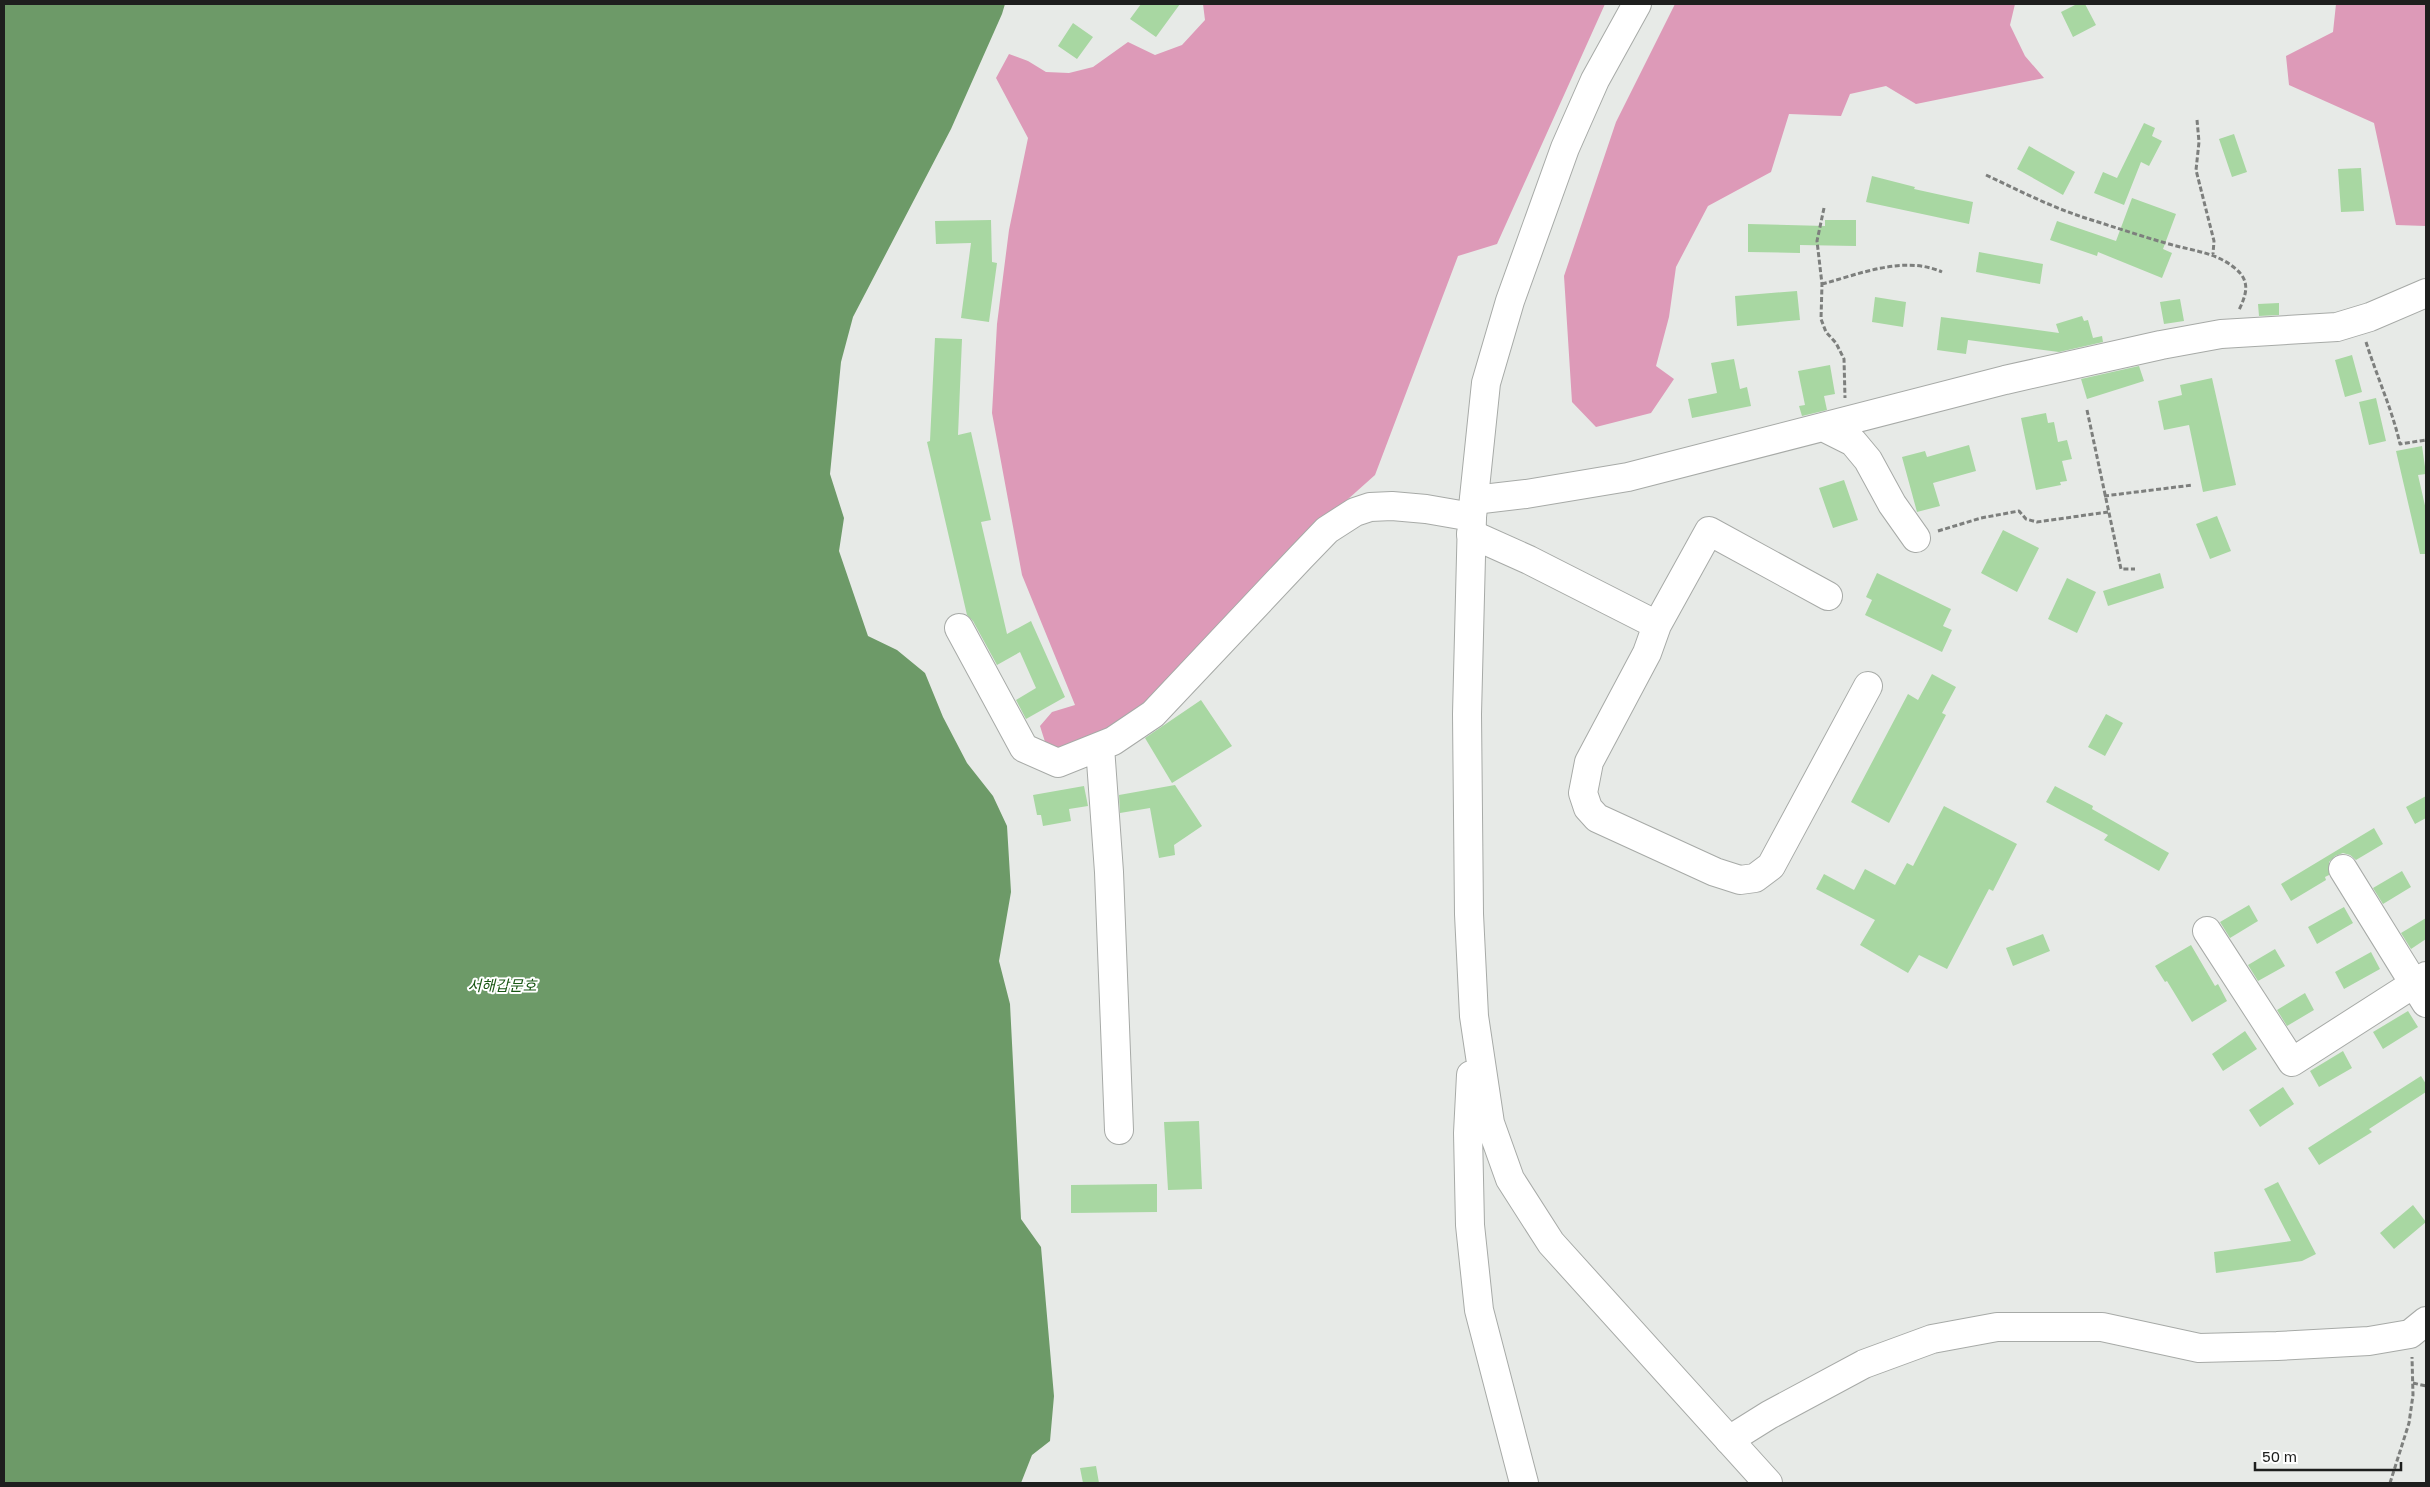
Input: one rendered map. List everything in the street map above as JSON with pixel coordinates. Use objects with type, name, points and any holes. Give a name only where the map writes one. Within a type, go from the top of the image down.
[{"type":"street","points":[[1637,4],[1595,80],[1565,148],[1510,301],[1486,383],[1472,517],[1467,714],[1469,914],[1474,1016],[1490,1123],[1510,1179],[1551,1243],[1768,1483]]},
{"type":"street","points":[[1472,517],[1526,494],[1628,477],[2005,380],[2161,345],[2235,333],[2337,327],[2426,293]]},
{"type":"street","points":[[1834,424],[1868,460],[1892,504],[1916,538]]},
{"type":"street","points":[[959,628],[1024,748],[1058,764],[1100,747],[1153,714],[1327,530],[1355,512],[1370,507],[1426,508],[1472,517],[1529,560],[1657,625]]},
{"type":"street","points":[[1828,596],[1709,531],[1657,625],[1647,653],[1588,762],[1583,793],[1588,808],[1597,818],[1715,872],[1740,880],[1755,878],[1771,866],[1868,686]]},
{"type":"street","points":[[1100,747],[1109,872],[1119,1130]]},
{"type":"street","points":[[2207,932],[2292,1062],[2422,988],[2343,869]]},
{"type":"street","points":[[1474,1016],[1468,1133],[1470,1225],[1479,1310],[1524,1483]]},
{"type":"street","points":[[1729,1440],[1768,1415],[1864,1364],[1932,1339],[1997,1327],[2102,1327],[2200,1348],[2369,1341],[2418,1328]]},
{"type":"path","points":[[2197,120],[2199,142],[2196,170],[2214,241],[2213,254]]},
{"type":"path","points":[[1986,175],[2046,203],[2094,221],[2167,244],[2213,254],[2237,270],[2245,280],[2246,295],[2237,314],[2235,333]]},
{"type":"path","points":[[1824,208],[1817,241],[1824,325],[1844,359],[1834,424]]},
{"type":"path","points":[[1822,284],[1869,271],[1915,264],[1942,272]]},
{"type":"path","points":[[2359,320],[2376,376],[2394,416],[2400,444],[2426,440]]},
{"type":"path","points":[[2087,410],[2121,569],[2135,569]]},
{"type":"path","points":[[2104,496],[2193,486]]},
{"type":"path","points":[[1916,538],[1980,518],[2018,511],[2026,519],[2037,522],[2108,512]]},
{"type":"path","points":[[2390,1483],[2409,1423],[2418,1328]]},
{"type":"path","points":[[2413,1383],[2426,1386]]},
{"type":"shaded area","points":[[1203,4],[1605,4],[1497,244],[1458,256],[1375,475],[1272,567],[1148,702],[1127,721],[1062,751],[1046,745],[1040,726],[1052,712],[1075,705],[1022,575],[992,413],[997,324],[1009,230],[1028,138],[996,78],[1009,54],[1028,61],[1046,72],[1069,73],[1093,67],[1128,42],[1155,55],[1182,45],[1205,20]]},
{"type":"shaded area","points":[[1675,4],[2015,4],[2010,25],[2025,56],[2044,78],[1916,104],[1886,86],[1850,94],[1841,116],[1789,114],[1771,172],[1708,206],[1676,267],[1669,317],[1656,366],[1674,379],[1651,413],[1596,427],[1572,402],[1564,276],[1616,122]]},
{"type":"shaded area","points":[[2336,4],[2426,4],[2426,226],[2396,225],[2374,123],[2289,85],[2286,56],[2333,32]]},
{"type":"water","name":"서해갑문호","points":[[4,4],[1005,4],[951,129],[853,317],[841,362],[830,474],[844,518],[839,551],[868,636],[897,650],[925,673],[943,717],[967,763],[993,796],[1007,826],[1011,892],[999,961],[1010,1004],[1021,1219],[1041,1247],[1054,1396],[1050,1441],[1032,1455],[1021,1483],[4,1483]]},
{"type":"building","points":[[1141,4],[1180,4],[1156,37],[1130,19]]},
{"type":"building","points":[[2077,4],[2085,4],[2096,25],[2073,37],[2061,12]]},
{"type":"building","points":[[1073,23],[1093,37],[1077,59],[1058,46]]},
{"type":"building","points":[[2144,123],[2155,128],[2152,136],[2162,141],[2149,166],[2141,162],[2124,205],[2094,193],[2103,172],[2117,178]]},
{"type":"building","points":[[2234,134],[2247,172],[2232,177],[2219,139]]},
{"type":"building","points":[[2029,146],[2075,172],[2063,195],[2017,169]]},
{"type":"building","points":[[2361,168],[2364,211],[2341,212],[2338,169]]},
{"type":"building","points":[[1872,176],[1915,187],[1914,189],[1973,202],[1969,224],[1866,202]]},
{"type":"building","points":[[2132,198],[2176,214],[2163,249],[2172,253],[2162,278],[2098,252],[2097,256],[2050,240],[2057,221],[2116,241]]},
{"type":"building","points":[[991,220],[992,262],[997,263],[989,322],[961,318],[971,243],[936,244],[935,221]]},
{"type":"building","points":[[1825,220],[1856,220],[1856,246],[1800,245],[1800,253],[1748,252],[1748,224],[1825,226]]},
{"type":"building","points":[[1979,252],[2043,264],[2040,284],[1976,272]]},
{"type":"building","points":[[1797,291],[1800,320],[1737,326],[1735,296]]},
{"type":"building","points":[[1875,297],[1906,302],[1903,327],[1872,322]]},
{"type":"building","points":[[2180,299],[2184,321],[2164,324],[2160,302]]},
{"type":"building","points":[[2279,303],[2279,315],[2259,316],[2258,304]]},
{"type":"building","points":[[2082,316],[2084,321],[2088,320],[2093,338],[2102,336],[2103,342],[2059,352],[1968,340],[1966,354],[1937,350],[1941,317],[2059,333],[2056,324]]},
{"type":"building","points":[[935,338],[962,339],[958,435],[971,432],[991,520],[981,522],[1007,634],[1031,621],[1065,697],[1026,719],[1016,700],[1036,688],[1020,652],[997,665],[973,621],[967,615],[927,442],[930,441]]},
{"type":"building","points":[[2352,355],[2362,392],[2345,397],[2335,360]]},
{"type":"building","points":[[1734,359],[1740,389],[1747,387],[1751,406],[1692,418],[1688,399],[1717,393],[1711,363]]},
{"type":"building","points":[[1830,365],[1835,394],[1824,396],[1827,410],[1802,416],[1799,406],[1805,405],[1798,371]]},
{"type":"building","points":[[2139,366],[2144,381],[2087,399],[2081,379]]},
{"type":"building","points":[[2212,378],[2236,485],[2203,492],[2189,425],[2164,430],[2158,401],[2182,395],[2180,385]]},
{"type":"building","points":[[2376,398],[2386,441],[2369,445],[2359,402]]},
{"type":"building","points":[[2046,413],[2048,423],[2054,422],[2058,442],[2067,440],[2072,459],[2062,461],[2067,481],[2060,482],[2061,485],[2036,490],[2021,418]]},
{"type":"building","points":[[1969,445],[1976,471],[1933,483],[1940,506],[1917,512],[1902,457],[1925,451],[1927,457]]},
{"type":"building","points":[[2422,446],[2426,474],[2418,475],[2426,510],[2426,554],[2420,554],[2396,451]]},
{"type":"building","points":[[1844,480],[1858,520],[1833,528],[1819,488]]},
{"type":"building","points":[[2217,516],[2231,551],[2210,559],[2196,524]]},
{"type":"building","points":[[2003,530],[2039,548],[2017,592],[1981,573]]},
{"type":"building","points":[[1877,573],[1951,609],[1943,626],[1952,630],[1942,652],[1865,615],[1872,600],[1866,597]]},
{"type":"building","points":[[2160,573],[2164,588],[2108,606],[2103,591]]},
{"type":"building","points":[[2067,578],[2096,592],[2077,633],[2048,619]]},
{"type":"building","points":[[1932,674],[1956,687],[1942,713],[1946,715],[1889,823],[1851,802],[1908,694],[1918,700]]},
{"type":"building","points":[[1201,700],[1232,746],[1172,783],[1145,738]]},
{"type":"building","points":[[2106,714],[2123,723],[2105,756],[2088,747]]},
{"type":"building","points":[[1175,785],[1202,826],[1174,845],[1175,855],[1159,858],[1150,808],[1120,813],[1119,795]]},
{"type":"building","points":[[1084,786],[1088,806],[1069,809],[1071,821],[1043,826],[1041,815],[1037,815],[1033,795]]},
{"type":"building","points":[[2055,786],[2093,806],[2092,809],[2169,853],[2159,871],[2104,840],[2108,835],[2046,802]]},
{"type":"building","points":[[2426,796],[2426,818],[2415,824],[2406,807]]},
{"type":"building","points":[[1944,806],[2017,844],[1993,891],[1989,889],[1947,969],[1919,955],[1908,973],[1860,945],[1875,920],[1816,889],[1824,874],[1854,890],[1865,869],[1895,885],[1907,863],[1913,866]]},
{"type":"building","points":[[2374,828],[2383,844],[2356,860],[2350,855],[2343,853],[2335,856],[2329,862],[2329,875],[2325,877],[2326,880],[2291,901],[2281,884]]},
{"type":"building","points":[[2402,871],[2411,887],[2383,904],[2373,888]]},
{"type":"building","points":[[2249,905],[2258,921],[2230,938],[2220,922]]},
{"type":"building","points":[[2344,907],[2353,923],[2317,944],[2308,927]]},
{"type":"building","points":[[2426,918],[2426,939],[2411,949],[2401,933]]},
{"type":"building","points":[[2043,934],[2050,951],[2013,966],[2006,948]]},
{"type":"building","points":[[2191,945],[2215,986],[2218,984],[2227,1001],[2192,1022],[2167,981],[2165,982],[2155,966]]},
{"type":"building","points":[[2275,949],[2285,966],[2258,981],[2248,965]]},
{"type":"building","points":[[2371,952],[2380,969],[2344,989],[2335,972]]},
{"type":"building","points":[[2305,993],[2314,1010],[2287,1026],[2277,1010]]},
{"type":"building","points":[[2408,1011],[2418,1027],[2383,1049],[2373,1032]]},
{"type":"building","points":[[2245,1031],[2257,1049],[2223,1071],[2212,1054]]},
{"type":"building","points":[[2343,1051],[2352,1068],[2319,1087],[2310,1071]]},
{"type":"building","points":[[2421,1076],[2426,1084],[2426,1092],[2369,1129],[2372,1132],[2319,1165],[2308,1148]]},
{"type":"building","points":[[2283,1087],[2294,1104],[2260,1127],[2249,1110]]},
{"type":"building","points":[[1199,1121],[1202,1189],[1168,1190],[1164,1122]]},
{"type":"building","points":[[2278,1182],[2316,1254],[2302,1261],[2216,1273],[2214,1252],[2291,1241],[2264,1189]]},
{"type":"building","points":[[1157,1184],[1157,1212],[1071,1213],[1071,1185]]},
{"type":"building","points":[[2413,1205],[2426,1222],[2394,1249],[2380,1233]]},
{"type":"building","points":[[1096,1466],[1099,1483],[1083,1483],[1080,1468]]}]
